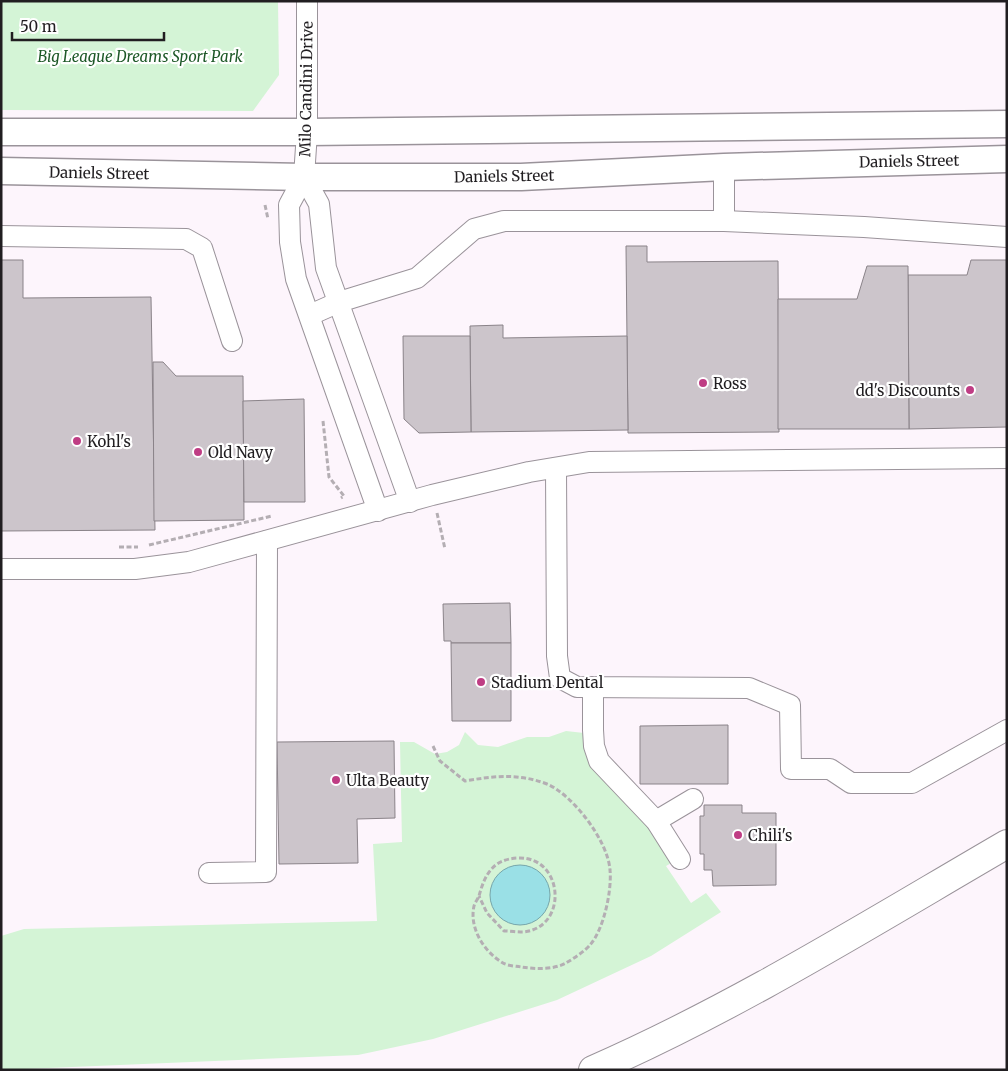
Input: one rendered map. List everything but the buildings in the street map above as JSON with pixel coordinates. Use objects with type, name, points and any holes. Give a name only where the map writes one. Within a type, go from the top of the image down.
[{"type":"highway","points":[[593,1070],[659,1041],[760,988],[1007,844]]},
{"type":"main road","points":[[1,132],[307,132],[1007,124]]},
{"type":"main road","name":"Daniels Street","points":[[1,171],[304,177],[521,177],[724,167],[1007,159]]},
{"type":"street","name":"Milo Candini Drive","points":[[304,177],[307,132],[306,1]]},
{"type":"street","points":[[724,167],[724,222]]},
{"type":"street","points":[[304,177],[319,204],[326,268],[410,502]]},
{"type":"street","points":[[304,177],[289,205],[290,242],[296,279],[378,511]]},
{"type":"street","points":[[310,315],[339,302],[417,278],[474,229],[504,222],[724,222],[864,227],[1007,237]]},
{"type":"street","points":[[1,236],[186,239],[202,248],[232,341]]},
{"type":"street","points":[[1,569],[135,569],[189,562],[432,495],[589,462],[1007,458]]},
{"type":"street","points":[[556,468],[557,656],[560,678],[577,687],[749,688],[790,705],[791,768],[830,769],[851,784],[912,784],[1007,730]]},
{"type":"street","points":[[209,873],[266,872],[267,540]]},
{"type":"street","points":[[593,687],[594,746],[599,761],[656,821],[680,858]]},
{"type":"street","points":[[656,821],[693,799]]},
{"type":"path","points":[[265,206],[269,224]]},
{"type":"path","points":[[322,412],[329,477],[344,496],[338,499]]},
{"type":"path","points":[[432,495],[445,549]]},
{"type":"path","points":[[114,547],[143,547],[276,515]]},
{"type":"path","points":[[434,746],[440,761],[465,781],[506,775],[548,784],[577,806],[600,839],[610,869],[607,911],[590,945],[564,964],[536,970],[504,964],[480,942],[474,922],[474,906],[481,884],[489,871],[502,861],[520,858],[540,863],[552,877],[556,892],[555,906],[548,919],[537,927],[524,932],[504,931],[487,913],[478,896]]},
{"type":"green space","name":"Big League Dreams Sport Park","points":[[1,1],[278,1],[279,75],[253,111],[1,110]]},
{"type":"green space","points":[[566,731],[584,733],[675,861],[666,866],[691,903],[706,893],[721,912],[651,956],[557,1000],[433,1039],[358,1055],[1,1070],[1,936],[24,929],[377,921],[373,844],[402,842],[400,742],[414,742],[435,754],[447,752],[459,745],[465,732],[478,745],[498,747],[527,737],[549,737]]},
{"type":"water","points":[[520,865],[537,870],[545,878],[550,895],[545,912],[537,920],[520,925],[503,920],[495,912],[490,895],[495,878],[503,870]]},
{"type":"place","name":"Ross","points":[[703,383]]},
{"type":"place","name":"dd's Discounts","points":[[970,390]]},
{"type":"place","name":"Kohl's","points":[[77,441]]},
{"type":"place","name":"Old Navy","points":[[198,452]]},
{"type":"place","name":"Stadium Dental","points":[[481,682]]},
{"type":"place","name":"Ulta Beauty","points":[[336,780]]},
{"type":"place","name":"Chili's","points":[[738,835]]}]
